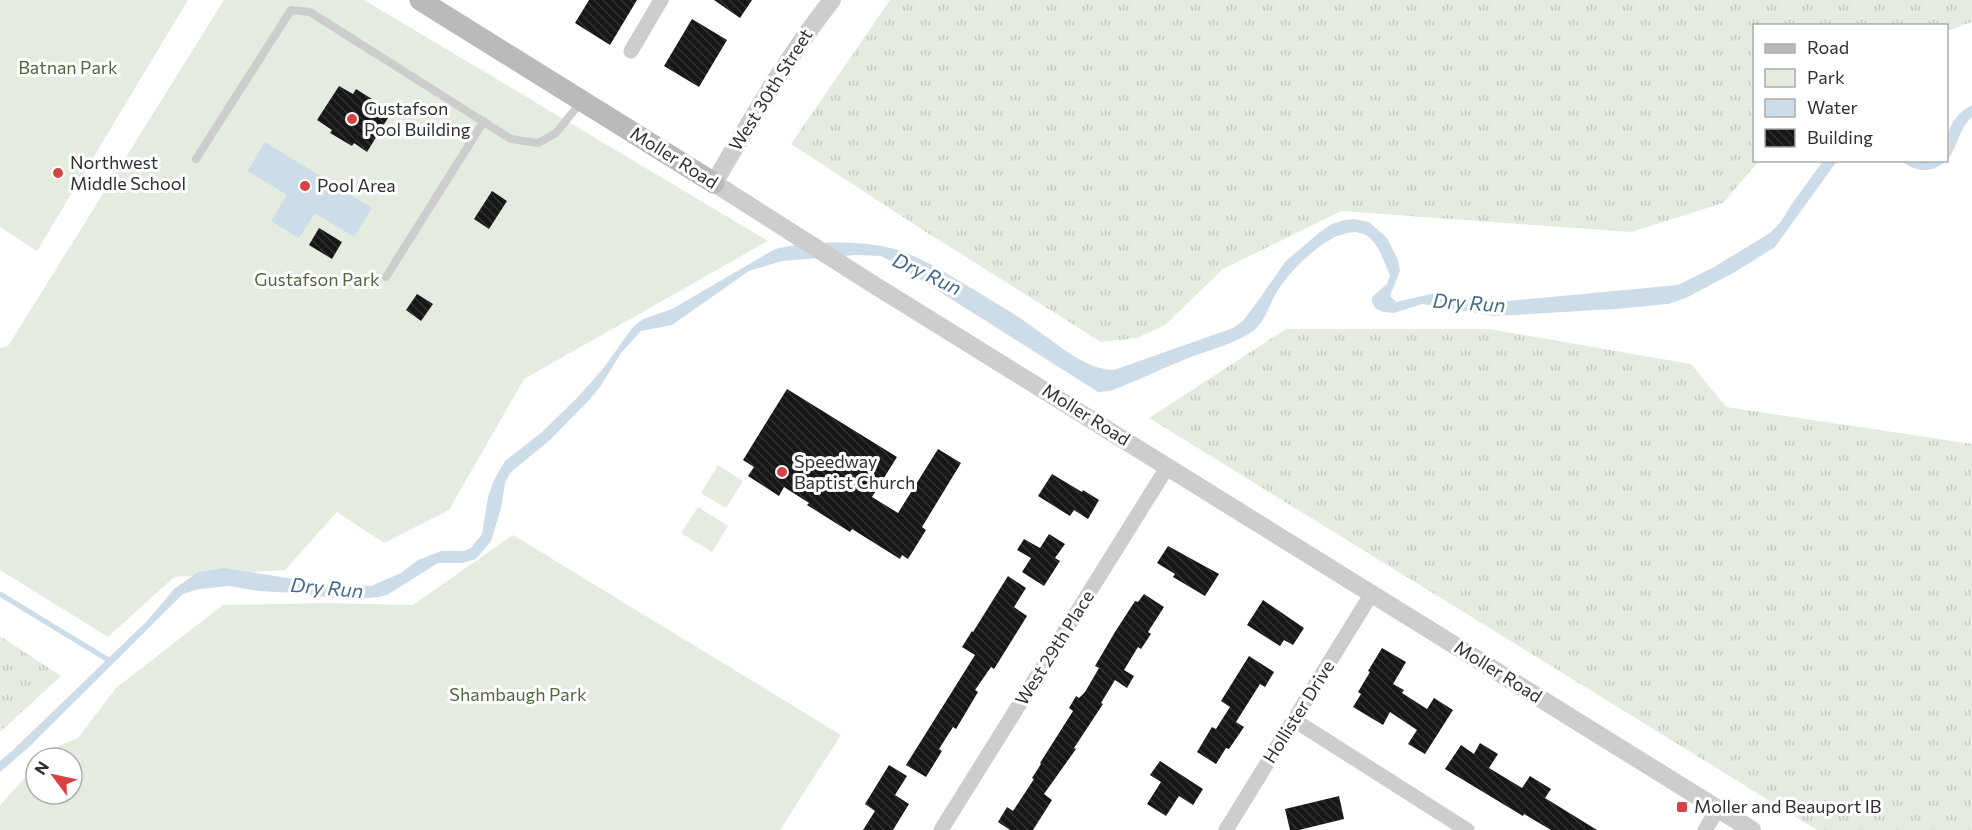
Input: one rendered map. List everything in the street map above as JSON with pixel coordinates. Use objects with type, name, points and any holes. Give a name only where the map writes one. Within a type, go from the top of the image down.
[{"type":"main road","name":"Moller Road","points":[[420,0],[444,6],[582,101],[714,183]]},
{"type":"street","points":[[631,51],[661,0]]},
{"type":"street","name":"West 30th Street","points":[[714,183],[784,67],[832,0]]},
{"type":"street","name":"Moller Road","points":[[714,183],[787,231],[1752,830]]},
{"type":"street","name":"West 29th Place","points":[[941,830],[1168,466]]},
{"type":"street","name":"Hollister Drive","points":[[1226,830],[1372,593]]},
{"type":"street","points":[[1294,720],[1466,830]]},
{"type":"street","points":[[1705,830],[1718,809]]},
{"type":"lane","points":[[196,159],[291,10],[310,12],[511,139],[538,143],[556,133],[582,101]]},
{"type":"lane","points":[[386,277],[484,121]]},
{"type":"green space","name":"Batnan Park","points":[[0,0],[188,0],[37,251],[0,227]]},
{"type":"green space","name":"Gustafson Park","points":[[224,0],[364,0],[768,241],[524,379],[449,510],[384,543],[337,512],[285,570],[174,577],[108,637],[0,570],[0,348],[8,346]]},
{"type":"green space","points":[[890,0],[1972,0],[1972,22],[1948,31],[1948,24],[1753,24],[1753,162],[1758,162],[1723,203],[1631,232],[1341,211],[1223,269],[1165,325],[1137,338],[1101,342],[791,144]]},
{"type":"green space","points":[[1286,329],[1489,329],[1691,364],[1726,407],[1972,444],[1972,830],[1817,830],[1149,418]]},
{"type":"green space","points":[[718,465],[743,481],[726,508],[701,493]]},
{"type":"green space","points":[[698,507],[728,526],[712,552],[681,533]]},
{"type":"green space","name":"Shambaugh Park","points":[[513,535],[841,735],[780,830],[0,830],[0,805],[24,779],[24,806],[84,806],[84,746],[58,746],[78,738],[116,688],[223,605],[327,603],[413,605]]},
{"type":"green space","points":[[0,636],[61,676],[0,732]]},
{"type":"water","points":[[1972,105],[1972,117],[1962,130],[1948,159],[1950,128],[1964,110]]},
{"type":"water","points":[[265,142],[372,208],[354,237],[315,213],[299,238],[271,221],[287,195],[248,171]]},
{"type":"water","name":"Dry Run","points":[[1822,162],[1836,162],[1775,247],[1735,272],[1686,298],[1668,304],[1616,309],[1494,316],[1422,304],[1394,313],[1376,309],[1372,297],[1387,284],[1390,275],[1371,239],[1360,233],[1347,233],[1319,247],[1293,270],[1277,292],[1263,320],[1250,333],[1129,384],[1110,391],[1098,392],[881,256],[855,255],[782,261],[749,271],[672,325],[641,331],[621,353],[590,399],[551,439],[510,473],[505,483],[501,508],[491,541],[476,559],[462,563],[438,563],[387,595],[379,597],[334,598],[229,586],[199,589],[183,594],[30,746],[24,746],[24,751],[0,772],[0,761],[147,621],[174,589],[198,572],[224,568],[321,583],[371,586],[401,573],[418,560],[441,551],[463,551],[471,548],[482,534],[488,497],[494,480],[505,461],[542,432],[575,400],[602,370],[633,327],[643,319],[672,309],[775,249],[832,242],[878,245],[901,251],[934,266],[1005,309],[1082,361],[1103,369],[1114,370],[1233,328],[1243,321],[1285,262],[1320,232],[1344,220],[1369,222],[1387,238],[1398,260],[1400,271],[1390,296],[1396,302],[1431,294],[1508,301],[1678,285],[1714,267],[1770,233],[1780,223]]},
{"type":"water","points":[[1902,162],[1944,162],[1930,169],[1913,168]]},
{"type":"building","points":[[589,0],[637,0],[610,45],[575,23]]},
{"type":"building","points":[[714,0],[752,0],[740,18]]},
{"type":"building","points":[[692,19],[727,40],[699,87],[664,66]]},
{"type":"building","name":"Gustafson Pool Building","points":[[339,86],[353,94],[356,89],[380,104],[376,111],[388,118],[367,152],[354,143],[352,146],[330,133],[332,130],[317,120]]},
{"type":"building","points":[[492,191],[507,201],[489,229],[474,219]]},
{"type":"building","points":[[319,228],[342,242],[332,259],[309,245]]},
{"type":"building","points":[[417,294],[433,304],[421,321],[406,310]]},
{"type":"building","name":"Speedway Baptist Church","points":[[787,389],[897,457],[872,497],[898,513],[938,449],[961,463],[922,527],[926,530],[908,559],[902,555],[900,559],[852,529],[850,532],[807,505],[809,503],[784,487],[779,496],[748,476],[754,467],[743,460]]},
{"type":"building","points":[[1052,474],[1099,500],[1088,519],[1074,510],[1070,516],[1038,496]]},
{"type":"building","points":[[1049,534],[1065,544],[1055,558],[1060,561],[1044,586],[1022,572],[1031,558],[1017,550],[1024,539],[1040,548]]},
{"type":"building","points":[[1168,546],[1219,574],[1205,596],[1173,577],[1175,574],[1157,563]]},
{"type":"building","points":[[1008,576],[1026,588],[1014,607],[1027,616],[994,669],[991,667],[975,690],[978,692],[956,729],[953,727],[939,749],[942,751],[926,777],[906,765],[975,655],[962,647]]},
{"type":"building","points":[[1144,594],[1164,607],[1148,632],[1151,634],[1141,649],[1138,647],[1124,670],[1134,676],[1127,688],[1115,680],[1101,703],[1103,704],[1074,748],[1076,749],[1044,794],[1052,800],[1033,830],[1010,830],[998,822],[1007,807],[1013,811],[1034,779],[1032,778],[1040,763],[1073,711],[1069,708],[1076,696],[1079,698],[1085,692],[1099,668],[1095,666],[1115,632],[1135,601],[1138,602]]},
{"type":"building","points":[[1263,600],[1304,628],[1293,645],[1284,640],[1280,646],[1247,625]]},
{"type":"building","points":[[1382,648],[1406,662],[1393,684],[1404,690],[1402,693],[1427,709],[1434,698],[1453,710],[1425,754],[1408,744],[1417,730],[1390,712],[1383,725],[1353,707],[1361,694],[1358,692],[1370,672],[1368,671]]},
{"type":"building","points":[[1249,656],[1274,672],[1265,687],[1260,684],[1236,722],[1244,727],[1216,764],[1197,752],[1212,727],[1216,729],[1230,707],[1221,701]]},
{"type":"building","points":[[1480,743],[1498,754],[1489,768],[1522,788],[1530,776],[1551,789],[1545,798],[1597,830],[1551,830],[1524,814],[1523,816],[1445,769],[1461,745],[1474,754]]},
{"type":"building","points":[[1160,761],[1203,789],[1193,805],[1179,796],[1166,816],[1147,804],[1161,782],[1150,775]]},
{"type":"building","points":[[889,765],[907,776],[895,795],[909,804],[893,830],[863,830],[875,811],[865,804]]},
{"type":"building","points":[[1339,796],[1344,819],[1290,830],[1285,809]]},
{"type":"waterway","points":[[0,594],[110,661]]},
{"type":"place","name":"Gustafson Pool Building","points":[[352,119]]},
{"type":"place","name":"Northwest Middle School","points":[[58,173]]},
{"type":"place","name":"Pool Area","points":[[305,186]]},
{"type":"place","name":"Speedway Baptist Church","points":[[782,472]]},
{"type":"place","name":"Moller and Beauport IB","points":[[1682,807]]}]
